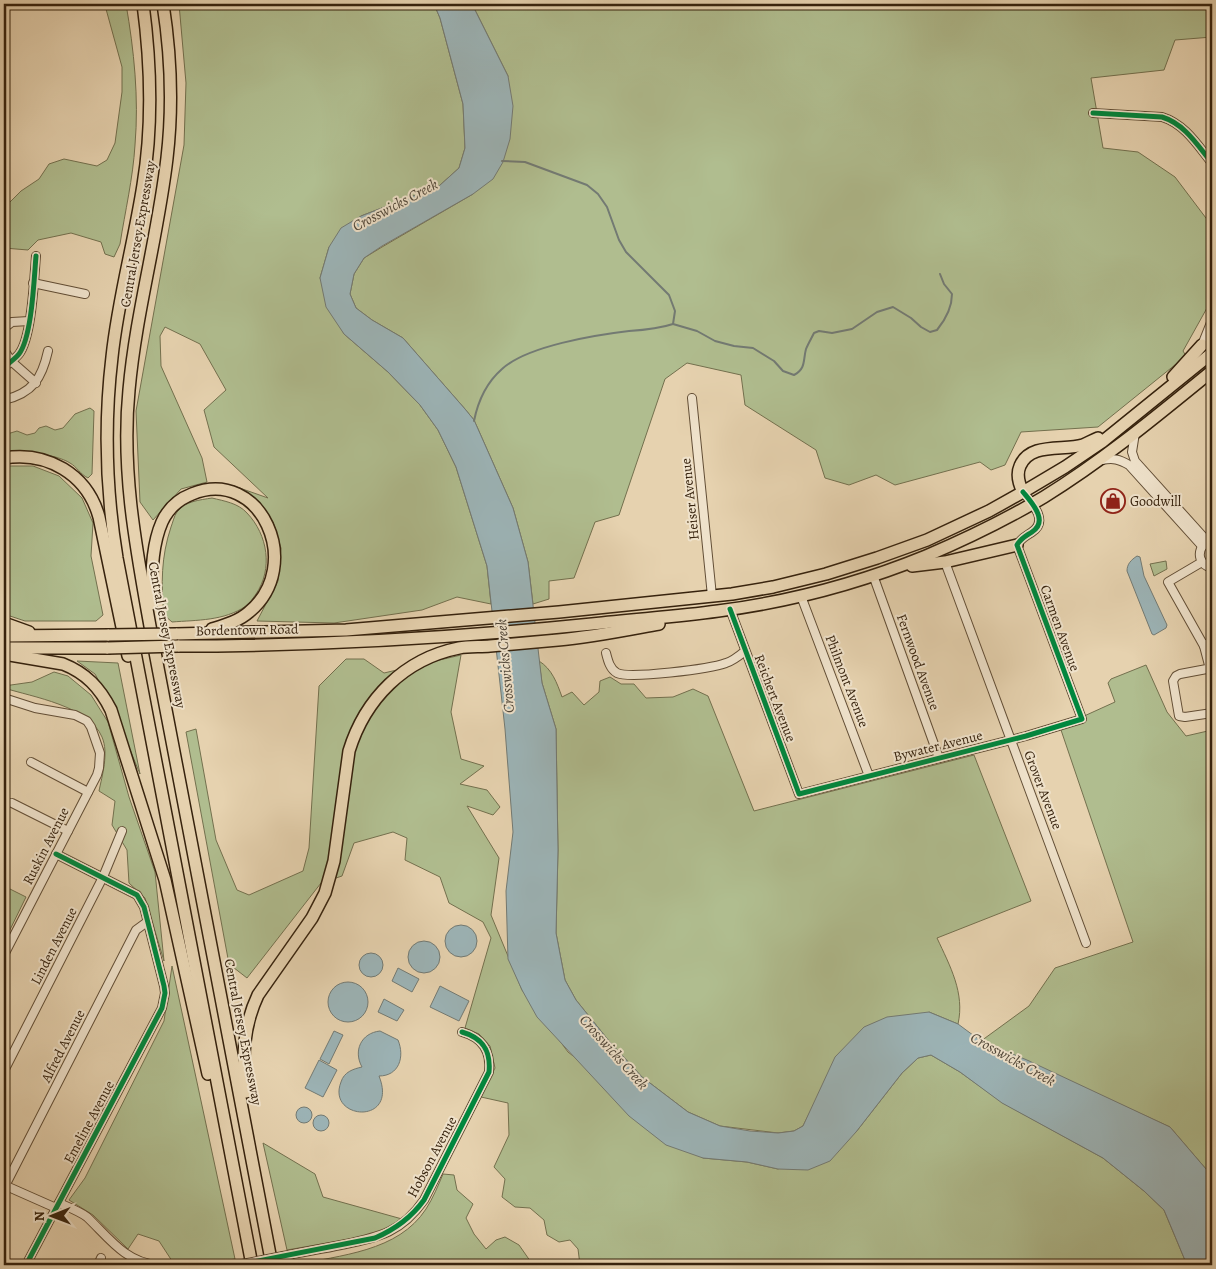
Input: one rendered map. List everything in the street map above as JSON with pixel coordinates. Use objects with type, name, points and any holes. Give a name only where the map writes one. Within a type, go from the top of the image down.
[{"type":"highway","name":"Central Jersey Expressway","points":[[143,4],[149,64],[150,102],[147,155],[112,355],[107,462],[110,510],[117,558],[252,1265]]},
{"type":"highway","name":"Central Jersey Expressway","points":[[163,4],[170,71],[170,118],[163,188],[132,358],[127,427],[127,462],[132,520],[150,626],[272,1265]]},
{"type":"highway","points":[[1150,404],[1202,345]]},
{"type":"highway","points":[[1023,492],[1019,484],[1018,472],[1024,459],[1029,455],[1047,449],[1083,445],[1122,427],[1212,353]]},
{"type":"highway","points":[[260,1200],[243,1068],[247,1025],[258,995],[312,918],[325,893],[334,860],[349,752],[353,738],[362,718],[374,699],[384,688],[407,670],[447,651],[559,640],[622,631],[716,611],[801,596],[891,569],[925,556],[1032,504],[1098,461],[1212,371]]},
{"type":"highway","name":"Bordentown Road","points":[[4,636],[346,630],[559,612],[712,596],[791,583],[877,558],[955,528],[1065,468],[1122,427]]},
{"type":"highway","points":[[4,458],[27,457],[61,467],[78,479],[92,498],[99,517],[122,633],[166,817]]},
{"type":"highway","points":[[150,626],[154,549],[166,516],[172,507],[188,495],[207,489],[225,490],[241,496],[263,517],[272,535],[275,566],[268,587],[250,612],[227,624],[201,633]]},
{"type":"highway","points":[[891,569],[945,562],[1017,544]]},
{"type":"highway","name":"Bordentown Road","points":[[4,648],[108,648],[365,642],[559,627],[716,611]]},
{"type":"highway","points":[[4,623],[43,636]]},
{"type":"highway","points":[[4,654],[63,664],[72,668],[95,685],[111,710],[165,880],[202,1050],[233,1170]]},
{"type":"street","points":[[1093,113],[1162,117],[1171,120],[1181,126],[1212,164]]},
{"type":"street","points":[[4,367],[19,354],[24,345],[29,321],[36,256]]},
{"type":"street","points":[[33,283],[85,294]]},
{"type":"street","points":[[1202,345],[1212,320]]},
{"type":"street","points":[[4,328],[12,322],[29,321]]},
{"type":"street","points":[[1202,345],[1212,334]]},
{"type":"street","points":[[4,350],[11,362],[36,382]]},
{"type":"street","points":[[4,400],[23,393],[36,382],[42,372],[48,351]]},
{"type":"street","name":"Heiser Avenue","points":[[692,398],[712,596]]},
{"type":"street","points":[[1135,433],[1132,452],[1135,461],[1207,543]]},
{"type":"street","points":[[1098,461],[1113,458],[1122,460],[1129,465],[1207,543]]},
{"type":"street","points":[[1017,544],[1023,537],[1034,531],[1040,520],[1023,492]]},
{"type":"street","points":[[1207,543],[1200,555],[1202,562],[1212,568]]},
{"type":"street","name":"Carmen Avenue","points":[[1017,544],[1082,719]]},
{"type":"street","name":"Grover Avenue","points":[[945,562],[1086,943]]},
{"type":"street","points":[[1202,562],[1168,582],[1204,646],[1211,669],[1180,674],[1176,676],[1174,681],[1179,716],[1185,717],[1212,713]]},
{"type":"street","name":"Fernwood Avenue","points":[[873,574],[939,758]]},
{"type":"street","name":"Philmont Avenue","points":[[801,596],[869,776]]},
{"type":"street","name":"Reichert Avenue","points":[[730,609],[800,794]]},
{"type":"street","points":[[1204,646],[1212,641]]},
{"type":"street","points":[[606,653],[610,665],[615,671],[622,674],[640,674],[688,670],[718,665],[735,659],[745,651]]},
{"type":"street","name":"Ruskin Avenue","points":[[4,698],[35,708],[75,715],[87,721],[100,753],[100,768],[97,775],[4,955]]},
{"type":"street","name":"Bywater Avenue","points":[[800,794],[1010,740],[1082,719]]},
{"type":"street","points":[[31,762],[88,792]]},
{"type":"street","points":[[12,803],[68,831]]},
{"type":"street","name":"Linden Avenue","points":[[4,1071],[103,877],[122,831]]},
{"type":"street","points":[[56,854],[137,895],[144,907],[147,922]]},
{"type":"street","name":"Emeline Avenue","points":[[26,1265],[162,1008],[165,993],[164,986],[147,922]]},
{"type":"street","name":"Alfred Avenue","points":[[4,1186],[136,930],[147,922]]},
{"type":"street","name":"Hobson Avenue","points":[[237,1265],[375,1238],[401,1225],[418,1209],[489,1072],[489,1057],[482,1044],[477,1038],[462,1032]]},
{"type":"street","points":[[4,1186],[86,1217],[126,1255],[158,1265]]},
{"type":"green space","points":[[100,4],[126,4],[135,74],[136,127],[134,157],[120,244],[114,257],[105,254],[101,242],[71,233],[38,240],[28,250],[4,248],[4,198],[10,202],[21,191],[39,179],[49,164],[64,159],[97,166],[107,160],[115,143],[122,92],[122,67],[106,9]]},
{"type":"green space","points":[[179,4],[434,4],[440,18],[463,104],[465,148],[459,168],[439,186],[361,216],[329,247],[320,278],[344,334],[388,372],[420,405],[438,430],[456,467],[487,566],[491,604],[457,597],[422,610],[334,623],[257,621],[278,581],[281,548],[273,522],[255,500],[234,486],[268,498],[214,447],[204,410],[226,390],[200,344],[165,327],[160,336],[161,366],[202,458],[207,482],[181,489],[153,520],[140,502],[136,411],[184,145],[186,83]]},
{"type":"green space","points":[[472,4],[1212,4],[1212,37],[1175,40],[1164,70],[1091,78],[1103,148],[1138,152],[1175,177],[1212,226],[1212,299],[1183,351],[1186,356],[1098,427],[1021,432],[1005,465],[991,470],[980,462],[895,485],[876,475],[849,485],[825,478],[816,450],[745,405],[741,375],[687,363],[665,379],[619,515],[595,522],[574,578],[549,581],[549,599],[533,604],[528,562],[513,508],[474,420],[403,338],[372,320],[356,308],[350,294],[354,274],[364,258],[473,194],[508,76]]},
{"type":"green space","points":[[90,408],[94,411],[92,474],[88,478],[75,466],[56,457],[28,453],[4,454],[4,435],[17,431],[27,435],[35,433],[39,428],[46,426],[55,430],[63,428],[75,414]]},
{"type":"green space","points":[[10,466],[33,466],[59,476],[82,498],[93,523],[91,556],[103,615],[96,621],[25,621],[4,614],[4,468]]},
{"type":"green space","points":[[212,498],[239,507],[254,522],[264,542],[266,552],[265,574],[253,599],[238,611],[210,619],[172,622],[164,615],[162,592],[165,549],[171,527],[176,514],[184,505]]},
{"type":"green space","points":[[1166,561],[1167,569],[1154,576],[1150,564]]},
{"type":"green space","points":[[461,655],[451,712],[461,759],[484,766],[460,784],[487,790],[500,807],[493,815],[467,806],[499,858],[491,915],[522,990],[568,1052],[703,1158],[747,1162],[778,1169],[856,1132],[902,1073],[918,1058],[931,1055],[960,1072],[1003,1103],[1103,1158],[1144,1191],[1164,1210],[1187,1265],[580,1265],[578,1249],[570,1240],[559,1242],[547,1235],[544,1220],[530,1208],[515,1207],[502,1197],[505,1179],[494,1167],[509,1135],[508,1103],[481,1097],[495,1068],[490,1046],[479,1034],[465,1028],[491,938],[483,922],[449,903],[440,877],[405,860],[407,838],[393,832],[354,843],[342,876],[321,883],[247,978],[229,964],[186,732],[196,729],[216,840],[237,890],[249,895],[303,871],[309,848],[319,686],[346,659],[364,659],[384,673]]},
{"type":"green space","points":[[77,661],[118,663],[140,774],[110,701],[95,674]]},
{"type":"green space","points":[[539,661],[551,672],[562,697],[572,692],[584,705],[599,692],[600,681],[610,677],[621,684],[634,684],[646,698],[673,697],[693,689],[708,696],[754,811],[974,755],[1031,901],[937,938],[951,969],[958,991],[960,1013],[958,1024],[929,1012],[810,1112],[803,1126],[794,1131],[778,1133],[720,1126],[688,1112],[642,1077],[609,1041],[576,1000],[565,980],[556,933],[558,850],[556,729],[542,683]]},
{"type":"green space","points":[[1146,665],[1167,712],[1186,736],[1212,730],[1212,1176],[1170,1127],[981,1041],[1029,1006],[1055,968],[1133,942],[1060,727],[1115,702],[1108,683],[1111,679]]},
{"type":"green space","points":[[54,672],[68,676],[91,695],[108,722],[129,797],[155,872],[164,961],[145,898],[129,883],[127,850],[112,825],[115,801],[99,791],[105,757],[102,737],[95,726],[73,710],[44,699],[4,688],[4,686],[32,682]]},
{"type":"green space","points":[[4,886],[26,897],[4,942]]},
{"type":"green space","points":[[172,966],[235,1259],[200,1265],[174,1264],[159,1241],[138,1234],[128,1249],[93,1215],[69,1200],[85,1178],[164,1021]]},
{"type":"green space","points":[[263,1143],[315,1174],[323,1197],[402,1219],[379,1234],[287,1250]]},
{"type":"green space","points":[[443,1174],[454,1175],[457,1190],[473,1204],[466,1218],[474,1234],[486,1249],[496,1240],[505,1237],[519,1245],[533,1265],[295,1265],[367,1249],[384,1243],[400,1234],[414,1223],[426,1209]]},
{"type":"water","points":[[434,4],[472,4],[508,76],[513,106],[510,139],[503,162],[493,179],[473,194],[364,258],[354,274],[350,294],[356,308],[372,320],[403,338],[474,420],[513,508],[528,562],[542,683],[556,729],[558,850],[556,933],[565,980],[576,1000],[609,1041],[642,1077],[688,1112],[720,1126],[778,1133],[794,1131],[803,1126],[835,1057],[864,1027],[887,1017],[929,1012],[958,1024],[981,1041],[1027,1060],[1170,1127],[1212,1176],[1212,1265],[1187,1265],[1164,1210],[1103,1158],[1002,1103],[960,1072],[931,1055],[918,1058],[902,1073],[856,1132],[830,1161],[808,1170],[778,1169],[747,1162],[703,1158],[666,1145],[629,1116],[537,1017],[508,959],[506,891],[513,832],[505,729],[487,566],[456,467],[438,430],[420,405],[388,372],[344,334],[326,307],[320,278],[329,247],[341,228],[361,216],[439,186],[459,168],[465,148],[463,104],[440,18]]},
{"type":"water","points":[[1137,556],[1140,557],[1144,576],[1167,625],[1166,628],[1154,635],[1127,571],[1130,562]]},
{"type":"water","points":[[461,925],[472,930],[477,941],[472,952],[461,957],[450,952],[445,941],[450,930]]},
{"type":"water","points":[[424,941],[435,946],[440,957],[435,968],[424,973],[413,968],[408,957],[413,946]]},
{"type":"water","points":[[371,953],[376,954],[382,960],[382,970],[376,976],[371,977],[366,976],[360,970],[359,965],[360,960],[366,954]]},
{"type":"water","points":[[398,968],[419,979],[412,992],[392,981]]},
{"type":"water","points":[[352,982],[359,985],[365,991],[368,1002],[367,1010],[359,1019],[352,1022],[344,1022],[337,1019],[329,1010],[328,998],[331,991],[340,983]]},
{"type":"water","points":[[440,986],[469,1001],[459,1021],[430,1007]]},
{"type":"water","points":[[384,999],[404,1010],[397,1021],[378,1012]]},
{"type":"water","points":[[334,1031],[343,1035],[329,1064],[320,1059]]},
{"type":"water","points":[[380,1031],[398,1040],[401,1053],[399,1064],[391,1073],[379,1076],[382,1092],[379,1103],[372,1110],[362,1112],[352,1110],[343,1104],[339,1095],[342,1079],[352,1070],[362,1067],[358,1055],[360,1044],[368,1035]]},
{"type":"water","points":[[319,1060],[337,1070],[323,1097],[305,1088]]},
{"type":"water","points":[[304,1107],[312,1115],[304,1123],[296,1115]]},
{"type":"water","points":[[321,1115],[329,1123],[321,1131],[313,1123]]},
{"type":"waterway","name":"Crosswicks Creek","points":[[502,161],[525,162],[587,185],[598,194],[607,207],[619,240],[626,252],[669,295],[675,311],[673,324]]},
{"type":"waterway","points":[[673,324],[697,331],[715,341],[753,348],[774,361],[783,371],[794,375],[801,370],[806,349],[814,333],[819,331],[832,333],[852,329],[877,312],[893,307],[930,332],[937,330],[948,313],[952,294],[944,284],[940,274]]},
{"type":"waterway","name":"Crosswicks Creek","points":[[474,421],[480,399],[487,386],[496,374],[513,361],[544,348],[562,343],[673,324]]},
{"type":"cycle path","points":[[1093,113],[1162,117],[1170,120],[1190,136],[1212,163]]},
{"type":"cycle path","points":[[4,367],[19,354],[27,335],[32,307],[36,256]]},
{"type":"cycle path","points":[[730,609],[799,794],[1026,736],[1082,719],[1017,545],[1037,528],[1039,523],[1037,512],[1023,492]]},
{"type":"cycle path","points":[[26,1265],[162,1008],[165,993],[144,907],[137,895],[56,854]]},
{"type":"cycle path","points":[[237,1265],[375,1238],[390,1231],[414,1212],[424,1200],[489,1072],[489,1058],[484,1046],[475,1038],[462,1032]]},
{"type":"place","name":"Goodwill","points":[[1113,501]]}]
